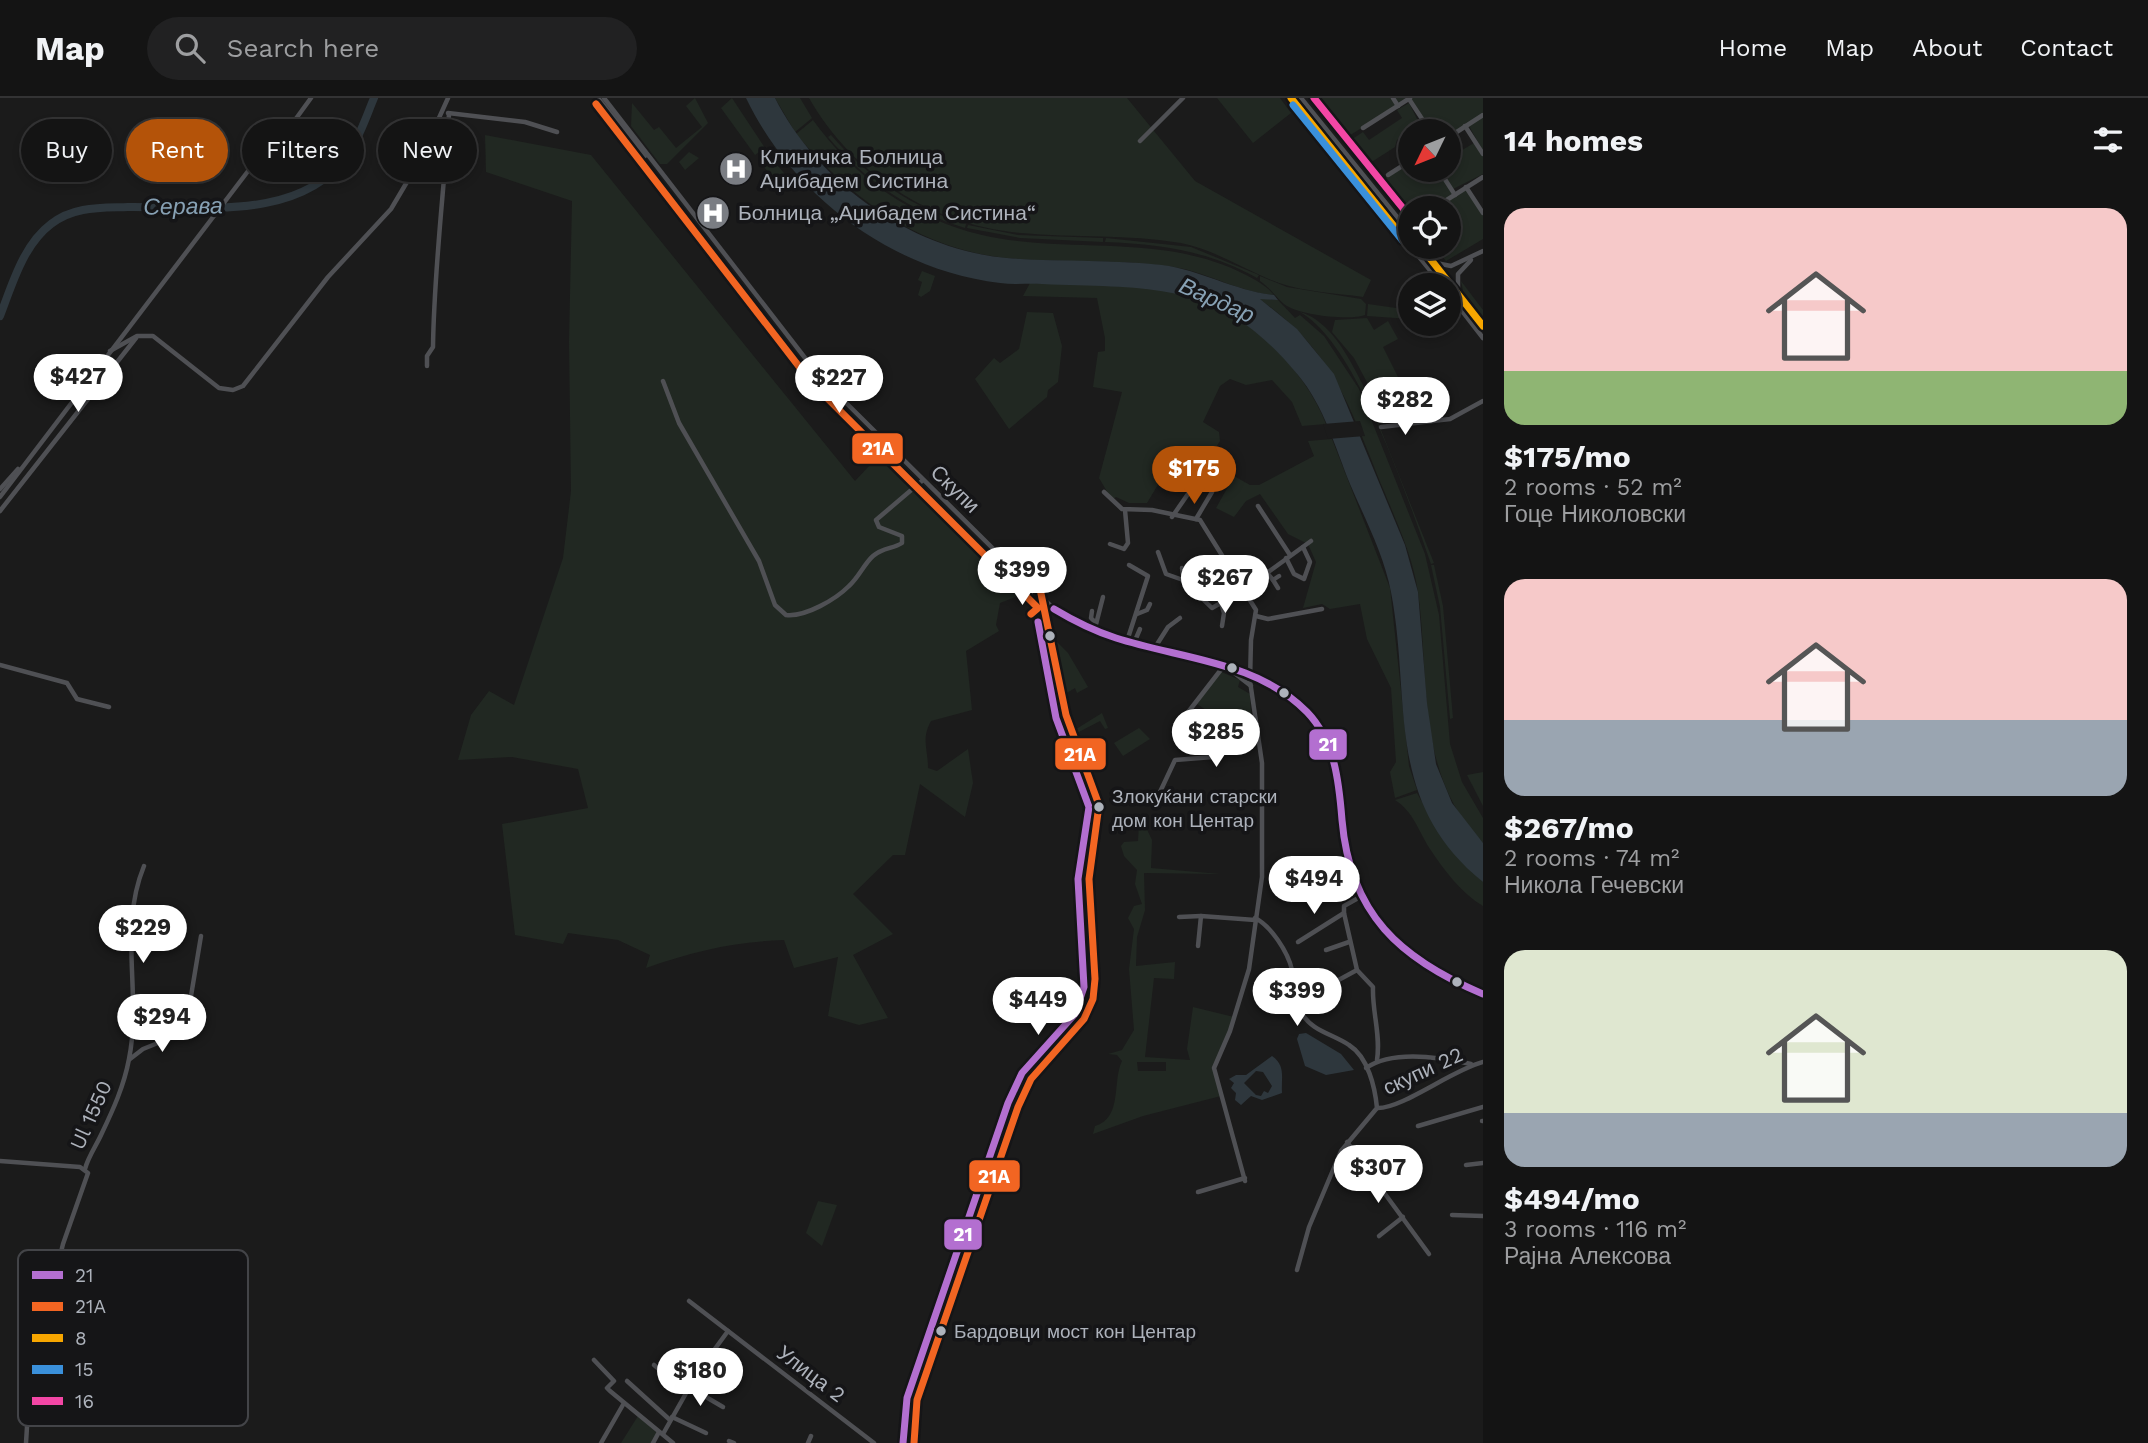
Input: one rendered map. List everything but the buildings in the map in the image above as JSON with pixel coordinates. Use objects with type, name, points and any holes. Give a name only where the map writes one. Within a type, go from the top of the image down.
[{"type":"street","points":[[0,497],[274,137],[295,120],[311,98]]},
{"type":"street","points":[[1140,141],[1183,98]]},
{"type":"street","points":[[1291,98],[1398,230]]},
{"type":"street","points":[[1301,98],[1398,218]]},
{"type":"street","points":[[1393,98],[1398,106]]},
{"type":"street","points":[[1363,128],[1410,98],[1423,119]]},
{"type":"street","name":"Скупи","points":[[600,99],[812,367],[1054,609],[1094,632],[1251,675],[1280,689],[1303,707],[1329,746],[1340,785],[1347,856],[1360,897],[1377,924],[1407,954],[1442,976],[1483,994]]},
{"type":"street","points":[[427,366],[427,356],[433,347],[434,276],[440,250],[449,114],[447,101]]},
{"type":"street","points":[[110,351],[137,337],[149,335],[159,339],[219,388],[233,390],[243,386],[328,277],[387,215],[409,181],[447,101]]},
{"type":"street","points":[[449,114],[525,122],[557,132]]},
{"type":"street","points":[[1461,129],[1483,115]]},
{"type":"street","points":[[1465,126],[1483,153]]},
{"type":"street","points":[[1388,176],[1398,169]]},
{"type":"street","points":[[1447,182],[1455,195],[1483,177]]},
{"type":"street","points":[[1466,187],[1483,213]]},
{"type":"street","points":[[1433,261],[1449,267],[1480,253]]},
{"type":"street","points":[[1459,273],[1480,253]]},
{"type":"street","points":[[1421,259],[1432,273]]},
{"type":"street","points":[[1433,261],[1443,273]]},
{"type":"street","points":[[1461,296],[1483,326]]},
{"type":"street","points":[[1461,310],[1483,338]]},
{"type":"street","points":[[131,323],[137,337]]},
{"type":"street","points":[[0,511],[137,337]]},
{"type":"street","points":[[663,381],[679,423],[760,561],[775,605],[786,615],[802,614],[836,596],[848,587],[872,557],[888,546],[902,542],[902,536],[878,527],[876,520],[923,480]]},
{"type":"street","points":[[1381,427],[1448,419],[1483,401]]},
{"type":"street","points":[[0,489],[26,461]]},
{"type":"street","points":[[1172,517],[1197,481]]},
{"type":"street","points":[[1104,492],[1116,506],[1125,510],[1152,510],[1172,517],[1202,522],[1254,603]]},
{"type":"street","points":[[1196,519],[1212,492]]},
{"type":"street","points":[[1258,506],[1288,557],[1294,574],[1304,579],[1310,562],[1303,547]]},
{"type":"street","points":[[1110,544],[1124,549],[1129,542],[1125,510]]},
{"type":"street","points":[[1157,552],[1166,574],[1184,580],[1199,592],[1210,607],[1253,585],[1311,541]]},
{"type":"street","points":[[1127,641],[1148,577],[1146,573],[1129,565]]},
{"type":"street","points":[[1182,568],[1184,580]]},
{"type":"street","points":[[1267,572],[1278,588]]},
{"type":"street","points":[[1273,580],[1279,576]]},
{"type":"street","points":[[1253,585],[1264,584]]},
{"type":"street","points":[[1198,1192],[1245,1180],[1214,1068],[1245,982],[1262,877],[1264,785],[1251,675],[1251,640],[1256,616],[1253,585]]},
{"type":"street","points":[[904,1443],[908,1398],[1011,1096],[1022,1073],[1071,1020],[1083,996],[1078,879],[1089,807],[1056,718],[1029,586]]},
{"type":"street","points":[[1233,594],[1243,594],[1254,603]]},
{"type":"street","points":[[1094,632],[1103,597]]},
{"type":"street","points":[[1132,600],[1141,603]]},
{"type":"street","points":[[1221,603],[1224,609],[1222,626]]},
{"type":"street","points":[[1137,614],[1147,611],[1150,604]]},
{"type":"street","points":[[1038,622],[1054,609]]},
{"type":"street","points":[[1256,616],[1268,619],[1322,609]]},
{"type":"street","points":[[1092,611],[1091,618],[1097,624]]},
{"type":"street","points":[[1154,649],[1168,627],[1180,618]]},
{"type":"street","points":[[1134,643],[1140,629]]},
{"type":"street","points":[[0,665],[67,683],[76,699],[109,707]]},
{"type":"street","points":[[1182,720],[1224,667],[1254,689]]},
{"type":"street","points":[[1254,689],[1258,678]]},
{"type":"street","points":[[1160,792],[1175,759],[1213,757],[1255,718]]},
{"type":"street","name":"Ul 1550","points":[[62,1250],[86,1178],[85,1169],[119,1095],[129,1060],[132,1022],[130,915],[135,889],[144,866]]},
{"type":"street","points":[[1360,897],[1344,906],[1344,913],[1357,970],[1373,987],[1372,1004],[1378,1022],[1377,1060]]},
{"type":"street","points":[[1298,942],[1344,913]]},
{"type":"street","points":[[1198,946],[1201,916]]},
{"type":"street","points":[[1179,917],[1255,919]]},
{"type":"street","name":"скупи 22","points":[[1255,919],[1271,932],[1289,961],[1296,1001],[1303,1016],[1323,1033],[1350,1046],[1366,1068],[1377,1108]]},
{"type":"street","points":[[129,1060],[143,1049],[185,1032],[201,936]]},
{"type":"street","points":[[1326,950],[1349,943]]},
{"type":"street","points":[[1322,989],[1357,970]]},
{"type":"street","points":[[1366,1068],[1377,1060],[1443,1058],[1471,1065]]},
{"type":"street","name":"скупи 22","points":[[1297,1270],[1309,1227],[1347,1142],[1377,1108],[1393,1106],[1471,1065],[1483,1062]]},
{"type":"street","points":[[1418,1126],[1483,1107]]},
{"type":"street","points":[[1347,1142],[1430,1254]]},
{"type":"street","points":[[0,1161],[85,1169]]},
{"type":"street","points":[[1466,1165],[1483,1163]]},
{"type":"street","points":[[1452,1215],[1483,1216]]},
{"type":"street","points":[[1379,1236],[1403,1217]]},
{"type":"street","name":"Улица 2","points":[[689,1301],[874,1443]]},
{"type":"street","points":[[653,1443],[728,1331]]},
{"type":"street","points":[[594,1360],[614,1381],[607,1388],[673,1443]]},
{"type":"street","points":[[654,1365],[687,1390],[723,1407]]},
{"type":"street","points":[[627,1381],[671,1419],[706,1433]]},
{"type":"street","points":[[601,1443],[624,1403]]},
{"type":"street","points":[[808,1443],[811,1436]]},
{"type":"shaded area","points":[[695,98],[708,123],[667,164],[660,164],[631,126],[632,103],[654,130],[659,127],[676,148],[702,127],[686,106]]},
{"type":"shaded area","points":[[732,98],[765,148],[755,155],[721,108]]},
{"type":"shaded area","points":[[775,98],[800,98],[812,118],[795,132]]},
{"type":"shaded area","points":[[809,98],[1127,98],[1195,181],[1371,280],[1363,297],[1310,290],[1279,283],[1207,251],[1181,243],[1141,238],[1021,233],[988,228],[957,219],[926,207],[872,172],[827,126]]},
{"type":"shaded area","points":[[1217,98],[1280,98],[1291,113],[1253,143]]},
{"type":"shaded area","points":[[1315,98],[1483,98],[1483,115],[1461,129],[1461,119],[1422,119],[1409,99],[1347,137]]},
{"type":"shaded area","points":[[1409,103],[1417,119],[1400,119],[1397,110]]},
{"type":"shaded area","points":[[1483,116],[1483,151],[1469,126]]},
{"type":"shaded area","points":[[813,120],[847,160],[887,193],[909,207],[957,228],[1015,241],[1148,248],[1180,253],[1212,261],[1244,274],[1274,295],[1247,290],[1181,268],[1127,262],[1007,258],[975,253],[945,244],[890,217],[840,179],[796,134]]},
{"type":"shaded area","points":[[1398,121],[1398,139],[1395,147],[1370,163],[1351,140],[1363,132],[1369,140]]},
{"type":"shaded area","points":[[485,135],[591,155],[855,481],[886,448],[1017,581],[1023,594],[1000,603],[996,625],[999,631],[966,651],[972,710],[931,721],[926,733],[928,768],[937,771],[968,749],[973,783],[965,817],[920,784],[905,855],[893,855],[853,894],[893,934],[853,955],[888,1018],[859,1025],[828,1016],[838,957],[794,968],[784,940],[714,948],[646,968],[650,955],[618,940],[568,933],[563,944],[515,935],[502,824],[588,808],[578,769],[512,757],[458,760],[471,715],[489,691],[514,705],[563,558],[571,491],[569,342],[572,201],[486,172]]},
{"type":"shaded area","points":[[831,135],[860,164],[892,189],[928,209],[966,224],[965,228],[926,213],[890,193],[842,153],[828,137]]},
{"type":"shaded area","points":[[1474,143],[1483,156],[1483,174],[1453,189],[1448,182],[1461,182],[1461,151]]},
{"type":"shaded area","points":[[689,152],[699,158],[685,170],[679,162]]},
{"type":"shaded area","points":[[770,156],[788,178],[779,186],[761,163]]},
{"type":"shaded area","points":[[1348,160],[1398,222],[1398,226],[1346,161]]},
{"type":"shaded area","points":[[1398,169],[1398,182],[1447,182],[1455,195],[1466,187],[1483,213],[1483,239],[1461,252],[1461,196],[1398,196],[1398,201],[1382,180]]},
{"type":"shaded area","points":[[968,225],[1018,235],[1103,238],[1103,242],[1020,238],[967,228]]},
{"type":"shaded area","points":[[1106,238],[1191,247],[1259,275],[1257,278],[1202,255],[1145,245],[1105,242]]},
{"type":"shaded area","points":[[922,271],[935,276],[930,291],[921,297],[918,295],[922,282],[918,280]]},
{"type":"shaded area","points":[[1260,276],[1287,287],[1361,299],[1366,304],[1365,315],[1324,316],[1291,308],[1260,281]]},
{"type":"shaded area","points":[[1461,281],[1483,310],[1483,319],[1463,291]]},
{"type":"shaded area","points":[[1030,283],[1147,286],[1185,293],[1207,301],[1250,327],[1288,362],[1316,403],[1326,424],[1302,426],[1292,402],[1272,380],[1246,385],[1230,379],[1220,386],[1203,422],[1219,432],[1220,441],[1209,458],[1204,455],[1190,465],[1174,458],[1147,503],[1129,503],[1116,497],[1112,500],[1099,478],[1122,392],[1093,387],[1098,352],[1105,351],[1097,298],[1023,296]]},
{"type":"shaded area","points":[[1258,298],[1278,300],[1295,318],[1300,315],[1324,336],[1359,389],[1425,554],[1439,615],[1450,744],[1462,782],[1483,818],[1483,843],[1461,817],[1446,788],[1436,757],[1426,692],[1416,579],[1404,540],[1361,433],[1323,361],[1284,318]]},
{"type":"shaded area","points":[[1368,304],[1398,308],[1398,318],[1367,316]]},
{"type":"shaded area","points":[[1027,312],[1053,313],[1062,346],[1058,382],[1048,390],[1047,397],[1009,429],[975,379],[994,358],[1000,363],[1019,349]]},
{"type":"shaded area","points":[[1300,312],[1321,323],[1345,352],[1363,385],[1392,457],[1361,389],[1321,329]]},
{"type":"shaded area","points":[[1367,318],[1374,330],[1388,321],[1398,339],[1383,347],[1399,379],[1379,390],[1396,383],[1406,403],[1384,414],[1354,358],[1332,332],[1335,320]]},
{"type":"shaded area","points":[[1332,439],[1390,588],[1409,766],[1417,790],[1395,798],[1390,772],[1396,762],[1391,688],[1367,639],[1360,604],[1330,609],[1322,604],[1303,608],[1316,562],[1308,544],[1288,534],[1260,494],[1246,501],[1234,517],[1216,508],[1234,476],[1250,485],[1259,485],[1314,456],[1308,441]]},
{"type":"shaded area","points":[[1396,468],[1434,563],[1431,564]]},
{"type":"shaded area","points":[[1431,565],[1434,565],[1443,606],[1453,718],[1450,719],[1440,607]]},
{"type":"shaded area","points":[[1042,627],[1068,653],[1088,687],[1077,693],[1075,688],[1055,700]]},
{"type":"shaded area","points":[[1219,671],[1240,680],[1238,687],[1250,694],[1251,716],[1238,731],[1197,704]]},
{"type":"shaded area","points":[[1102,713],[1108,728],[1105,729],[1100,721],[1077,733],[1082,742],[1070,748],[1065,736]]},
{"type":"shaded area","points":[[1139,728],[1150,739],[1123,756],[1114,743]]},
{"type":"shaded area","points":[[1071,750],[1096,754],[1079,768]]},
{"type":"shaded area","points":[[1483,772],[1483,806],[1467,775]]},
{"type":"shaded area","points":[[1417,793],[1443,840],[1483,882],[1483,906],[1467,895],[1447,873],[1411,816],[1395,800]]},
{"type":"shaded area","points":[[1143,821],[1152,840],[1151,868],[1220,874],[1144,873],[1145,910],[1137,937],[1136,966],[1175,962],[1174,979],[1154,978],[1145,1057],[1190,1060],[1187,1049],[1193,1007],[1234,1017],[1214,1068],[1221,1096],[1143,1116],[1093,1134],[1095,1126],[1110,1115],[1122,1061],[1117,1055],[1108,1054],[1122,1050],[1134,1030],[1129,969],[1134,929],[1128,918],[1134,906],[1142,904],[1135,884],[1137,870],[1124,856],[1121,846],[1124,842],[1138,841],[1139,824]],"holes":[[[1137,1062],[1166,1062],[1166,1071],[1138,1071]]]},
{"type":"shaded area","points":[[818,1201],[837,1205],[822,1246],[806,1233]]},
{"type":"shaded area","points":[[638,1416],[657,1433],[651,1443],[621,1443]]},
{"type":"water","name":"Вардар","points":[[746,98],[775,98],[793,129],[816,158],[842,184],[903,226],[937,242],[1007,258],[1162,265],[1274,295],[1278,300],[1260,299],[1297,329],[1334,374],[1405,545],[1418,592],[1427,703],[1436,764],[1452,803],[1483,843],[1483,882],[1451,851],[1429,818],[1415,783],[1407,748],[1397,632],[1384,564],[1315,400],[1298,375],[1269,344],[1241,321],[1212,305],[1183,295],[1119,287],[1000,283],[960,275],[921,262],[884,245],[818,196],[790,166],[766,134]]},
{"type":"water","points":[[1306,1033],[1341,1054],[1354,1070],[1326,1075],[1305,1066],[1297,1039],[1299,1034]]},
{"type":"water","points":[[1272,1056],[1281,1068],[1282,1093],[1262,1100],[1251,1096],[1241,1105],[1235,1100],[1236,1093],[1231,1088],[1234,1083],[1229,1079],[1236,1075],[1246,1075]],"holes":[[[1256,1071],[1263,1072],[1272,1086],[1268,1093],[1264,1091],[1261,1096],[1256,1095],[1244,1083]]]},
{"type":"pier","points":[[1360,421],[1365,436],[1328,439],[1323,424]]},
{"type":"waterway","name":"Серава","points":[[0,316],[26,254],[41,233],[60,218],[78,211],[98,208],[246,206],[276,201],[303,192],[327,177],[347,156],[374,98]]},
{"type":"transit line","name":"8","points":[[1291,98],[1398,231]]},
{"type":"transit line","name":"16","points":[[1314,98],[1398,202]]},
{"type":"transit line","name":"21A","points":[[596,104],[811,382],[1038,608],[1031,614]]},
{"type":"transit line","name":"15","points":[[1293,105],[1398,235]]},
{"type":"transit line","name":"8","points":[[1430,259],[1483,326]]},
{"type":"transit line","name":"21A","points":[[914,1443],[917,1400],[1018,1107],[1031,1079],[1084,1019],[1093,999],[1095,979],[1089,879],[1099,805],[1066,715],[1039,584]]},
{"type":"transit line","name":"21","points":[[1054,609],[1116,638],[1242,672],[1287,695],[1307,712],[1330,749],[1337,777],[1347,853],[1356,882],[1368,907],[1384,929],[1404,948],[1427,965],[1483,994]]},
{"type":"transit line","name":"21","points":[[903,1443],[907,1398],[1008,1103],[1022,1073],[1075,1014],[1084,987],[1078,879],[1089,807],[1056,718],[1038,622]]},
{"type":"place","name":"Клиничка Болница Аџибадем Систина","points":[[736,169]]},
{"type":"place","name":"Болница „Аџибадем Систина“","points":[[713,213]]},
{"type":"place","name":"Злокуќани старски дом кон Центар","points":[[1099,807]]},
{"type":"place","name":"Бардовци мост кон Центар","points":[[941,1331]]}]
